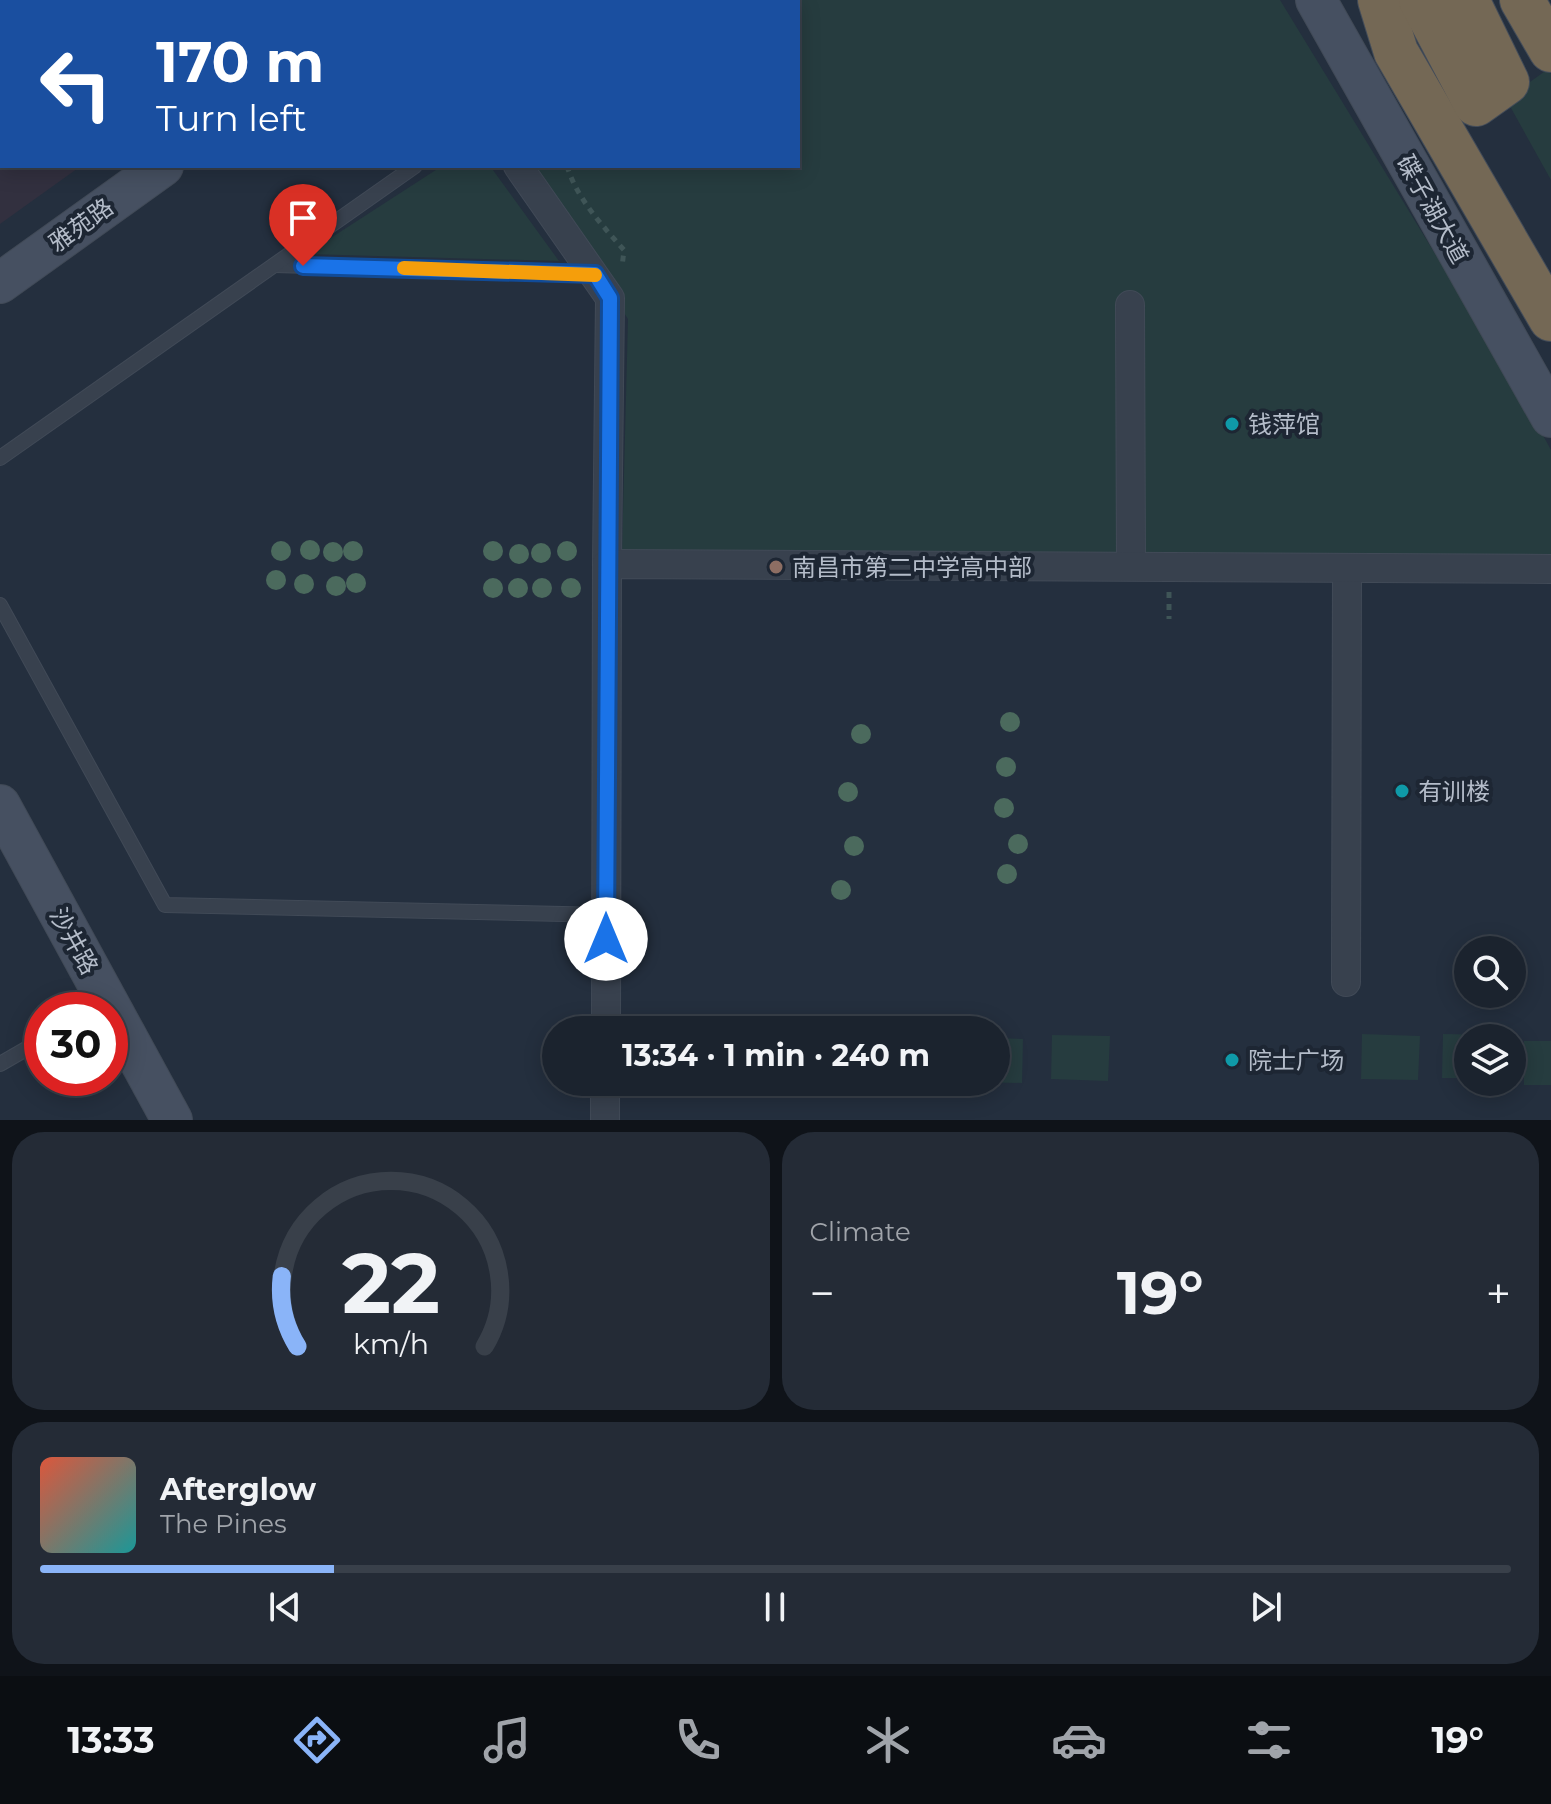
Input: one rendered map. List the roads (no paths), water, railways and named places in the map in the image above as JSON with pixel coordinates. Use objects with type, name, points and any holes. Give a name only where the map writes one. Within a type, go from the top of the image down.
[{"type":"highway","points":[[1380,0],[1396,52],[1551,319]]},
{"type":"highway","points":[[1421,0],[1492,93],[1467,0]]},
{"type":"highway","points":[[1522,0],[1551,50]]},
{"type":"street","name":"碟子湖大道","points":[[1316,0],[1551,417]]},
{"type":"street","name":"雅苑路","points":[[0,283],[160,168]]},
{"type":"street","points":[[519,168],[610,298],[606,1016]]},
{"type":"street","points":[[1130,305],[1131,566]]},
{"type":"street","points":[[607,564],[1551,569]]},
{"type":"street","points":[[1346,982],[1347,568]]},
{"type":"street","name":"沙井路","points":[[0,805],[172,1120]]},
{"type":"street","points":[[605,1096],[605,1120]]},
{"type":"lane","points":[[0,458],[412,168]]},
{"type":"lane","points":[[274,265],[595,274]]},
{"type":"lane","points":[[0,605],[165,905],[607,915]]},
{"type":"lane","points":[[0,1064],[24,1050]]},
{"type":"place","name":"钱萍馆","points":[[1232,424]]},
{"type":"place","name":"南昌市第二中学高中部","points":[[776,567]]},
{"type":"place","name":"有训楼","points":[[1402,791]]},
{"type":"place","name":"院士广场","points":[[1232,1060]]}]
